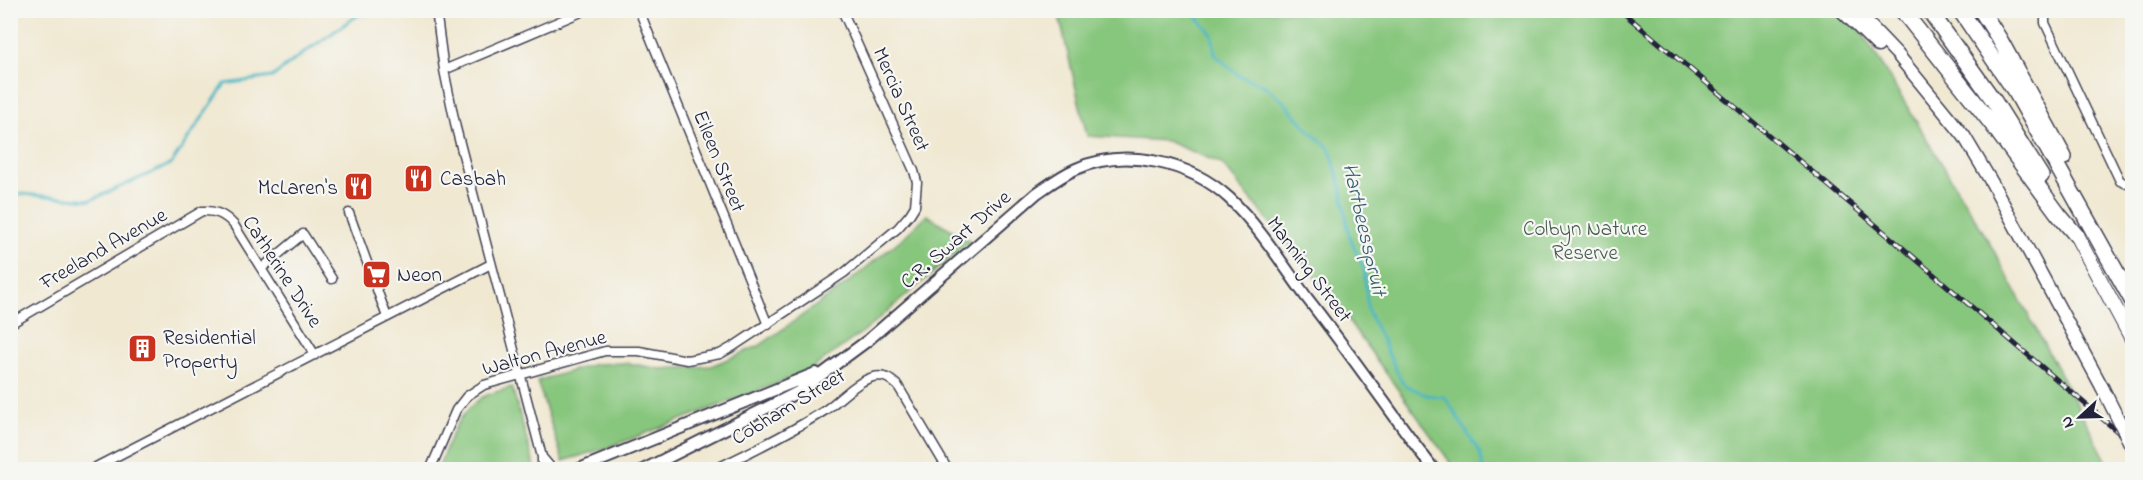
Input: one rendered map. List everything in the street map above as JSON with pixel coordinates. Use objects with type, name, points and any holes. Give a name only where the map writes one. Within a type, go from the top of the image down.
[{"type":"highway","points":[[1902,10],[2076,235]]},
{"type":"highway","points":[[1929,10],[1994,100],[2076,235]]},
{"type":"highway","points":[[1960,10],[2017,94],[2133,298]]},
{"type":"highway","points":[[1981,10],[2063,155],[2133,298]]},
{"type":"main road","points":[[1841,10],[1911,81],[1992,183]]},
{"type":"main road","points":[[1854,10],[1897,54],[1942,107],[1969,145],[1992,183],[2133,447]]},
{"type":"main road","points":[[2076,235],[2133,339]]},
{"type":"street","points":[[444,70],[586,10]]},
{"type":"street","name":"Eileen Street","points":[[639,10],[768,325]]},
{"type":"street","name":"Mercia Street","points":[[842,10],[914,171],[917,182],[915,206]]},
{"type":"street","points":[[2045,10],[2045,23],[2120,181],[2133,186]]},
{"type":"street","points":[[436,13],[444,70],[456,128],[542,457],[542,470]]},
{"type":"street","name":"Manning Street","points":[[1109,161],[1150,160],[1169,164],[1199,176],[1230,198],[1314,306],[1434,470]]},
{"type":"street","name":"C.R. Swart Drive","points":[[644,470],[798,392],[897,315],[1037,193],[1077,168],[1109,161]]},
{"type":"street","name":"Walton Avenue","points":[[430,470],[454,413],[467,396],[489,383],[605,351],[625,350],[679,359],[720,354],[768,325],[844,273],[898,228],[915,206]]},
{"type":"street","name":"Freeland Avenue","points":[[10,324],[202,211],[216,212]]},
{"type":"street","name":"Catherine Drive","points":[[216,212],[226,216],[234,225],[315,355]]},
{"type":"street","points":[[349,213],[387,317]]},
{"type":"street","points":[[262,268],[303,234],[332,279]]},
{"type":"street","points":[[90,470],[491,264]]},
{"type":"street","name":"C.R. Swart Drive","points":[[577,470],[836,364]]},
{"type":"street","name":"Cobham Street","points":[[713,470],[771,442],[824,410],[865,381],[882,376],[898,386],[948,470]]},
{"type":"street","points":[[542,457],[553,470]]},
{"type":"green space","name":"Colbyn Nature Reserve","points":[[1058,11],[1849,11],[1987,238],[2111,469],[1455,469],[1335,302],[1222,164],[1167,141],[1087,136]]},
{"type":"green space","points":[[927,215],[970,241],[868,328],[807,372],[612,446],[563,461],[537,381],[595,364],[626,363],[661,369],[711,366],[759,346],[845,285]]},
{"type":"green space","points":[[512,387],[535,469],[438,469],[454,430],[472,405],[481,398]]},
{"type":"waterway","points":[[10,193],[91,200],[171,164],[225,84],[272,77],[358,15],[385,10]]},
{"type":"waterway","name":"Hartbeesspruit","points":[[1191,10],[1212,34],[1215,54],[1238,75],[1265,86],[1330,149],[1342,191],[1349,235],[1364,270],[1368,311],[1403,384],[1426,395],[1445,397],[1481,455],[1483,470]]},
{"type":"railway","points":[[1620,10],[2132,444]]},
{"type":"place","name":"Casbah","points":[[419,178]]},
{"type":"place","name":"McLaren's","points":[[359,187]]},
{"type":"place","name":"Neon","points":[[376,274]]},
{"type":"place","name":"Residential Property","points":[[142,349]]}]
